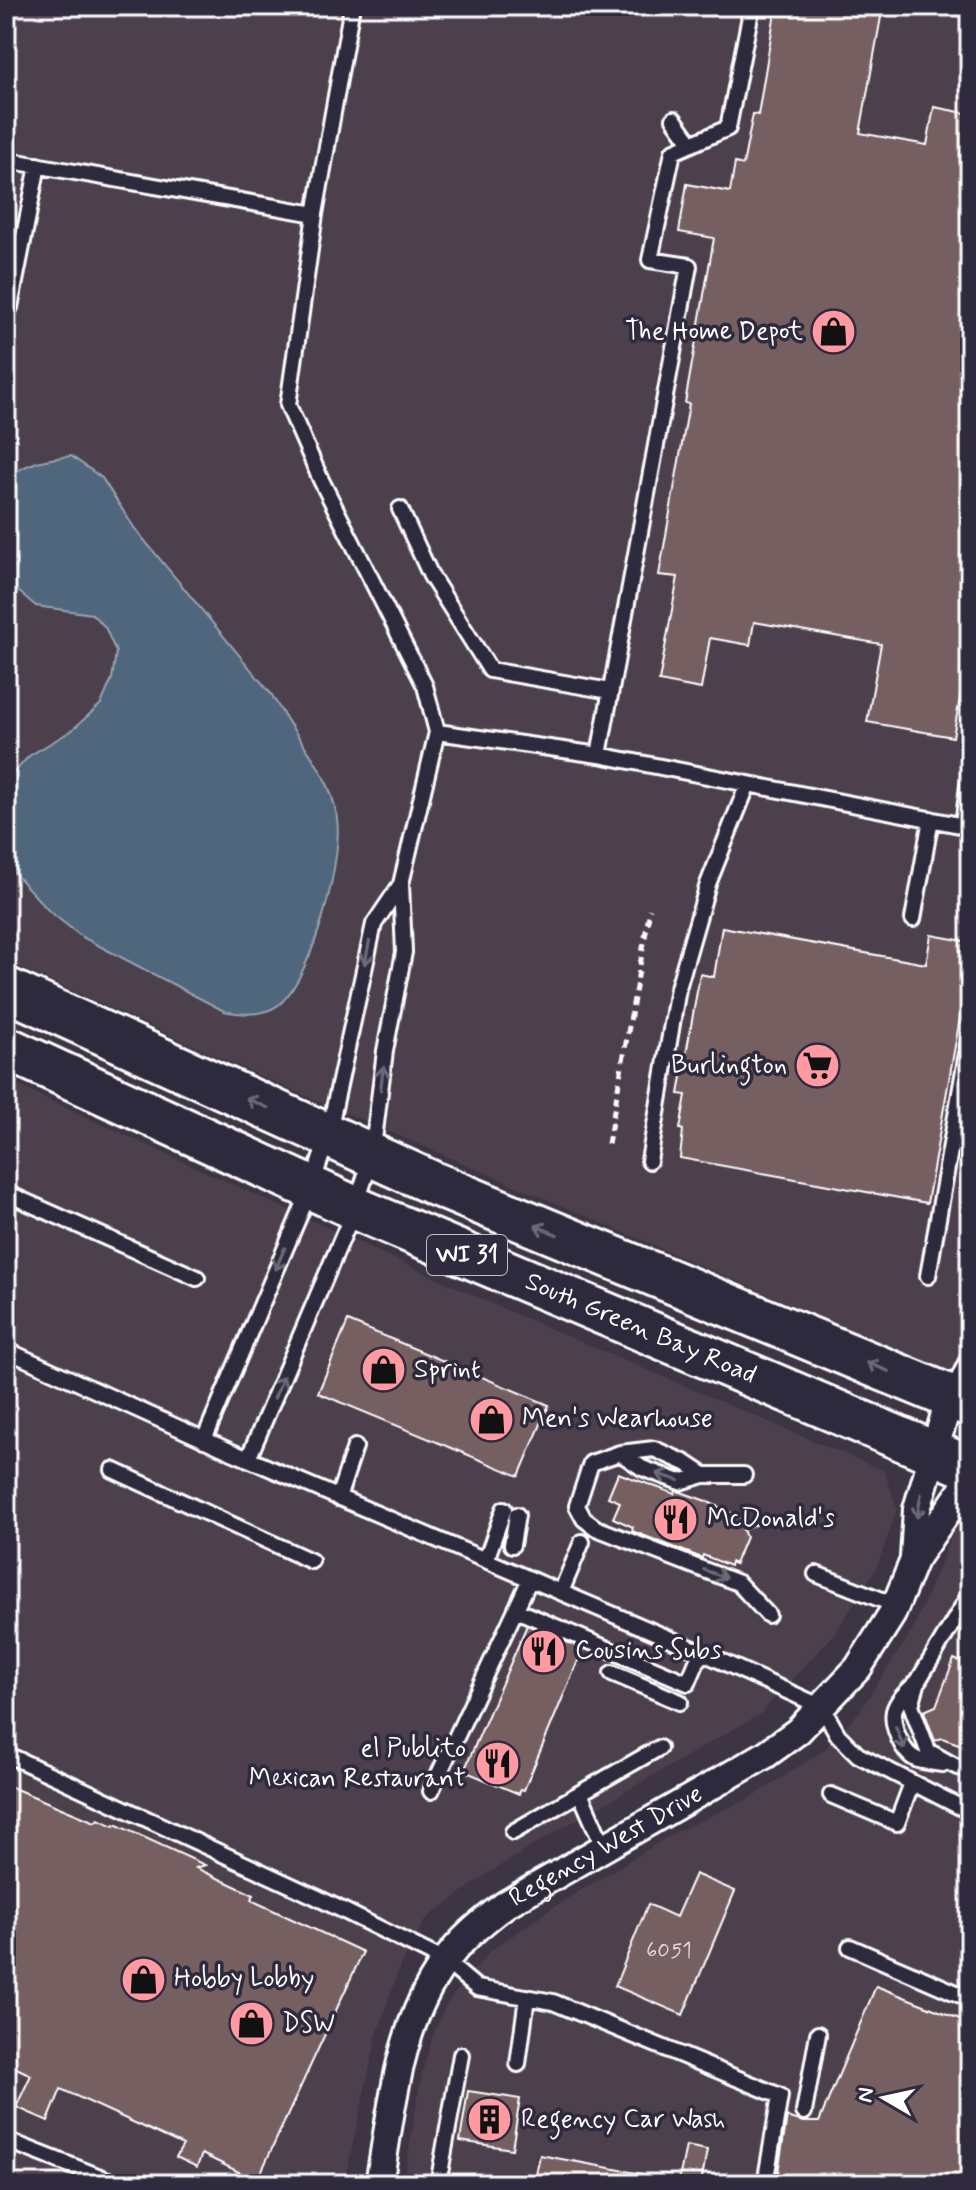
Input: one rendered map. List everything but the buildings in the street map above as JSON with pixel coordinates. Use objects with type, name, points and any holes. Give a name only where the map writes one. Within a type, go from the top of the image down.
[{"type":"main road","name":"South Green Bay Road","points":[[6,989],[567,1297],[681,1326],[955,1428]]},
{"type":"main road","points":[[6,1046],[101,1069],[278,1151],[320,1159],[363,1185]]},
{"type":"main road","name":"South Green Bay Road","points":[[363,1185],[435,1184],[644,1270],[955,1428],[970,1468]]},
{"type":"street","name":"Regency West Drive","points":[[914,1560],[917,1509],[955,1428]]},
{"type":"street","name":"Regency West Drive","points":[[379,2184],[407,2036],[423,1997],[445,1961],[473,1930],[506,1904],[765,1755],[798,1731],[858,1668],[878,1639],[914,1560],[970,1479]]},
{"type":"lane","points":[[248,1459],[363,1185],[404,952],[401,884],[437,732],[425,686],[321,480],[288,405],[315,214],[352,6]]},
{"type":"lane","points":[[599,755],[689,266],[650,260],[673,152],[728,128],[752,6]]},
{"type":"lane","points":[[674,119],[692,144]]},
{"type":"lane","points":[[6,160],[315,214]]},
{"type":"lane","points":[[6,314],[10,307],[38,165]]},
{"type":"lane","points":[[400,509],[431,576],[490,670],[610,691]]},
{"type":"lane","points":[[437,732],[599,755],[966,826],[970,770]]},
{"type":"lane","points":[[649,1161],[678,988],[708,884],[748,784]]},
{"type":"lane","points":[[913,919],[931,819]]},
{"type":"lane","points":[[204,1440],[320,1159],[374,924],[401,884]]},
{"type":"lane","points":[[928,1276],[970,1036]]},
{"type":"lane","points":[[6,1193],[197,1278]]},
{"type":"lane","points":[[6,1350],[204,1440],[701,1652],[822,1707],[838,1735],[858,1755],[970,1812]]},
{"type":"lane","points":[[955,1428],[970,1355]]},
{"type":"lane","points":[[338,1498],[355,1447]]},
{"type":"lane","points":[[704,1475],[654,1449],[620,1453],[591,1463],[577,1506],[584,1519],[596,1528],[738,1583],[768,1615]]},
{"type":"lane","points":[[620,1453],[642,1468],[680,1482],[704,1475],[744,1475]]},
{"type":"lane","points":[[113,1470],[311,1561]]},
{"type":"lane","points":[[486,1560],[510,1512],[512,1545]]},
{"type":"lane","points":[[561,1592],[582,1542]]},
{"type":"lane","points":[[816,1574],[895,1605]]},
{"type":"lane","points":[[431,1791],[530,1579]]},
{"type":"lane","points":[[962,1768],[928,1751],[911,1705],[918,1681],[970,1594]]},
{"type":"lane","points":[[516,1610],[688,1683],[701,1652]]},
{"type":"lane","points":[[612,1673],[680,1702]]},
{"type":"lane","points":[[918,1681],[894,1709],[894,1723],[905,1752],[916,1759],[962,1768]]},
{"type":"lane","points":[[513,1832],[659,1748]]},
{"type":"lane","points":[[6,1754],[316,1897],[445,1961],[477,1988],[553,2002],[780,2096],[765,2184]]},
{"type":"lane","points":[[831,1795],[897,1823],[912,1783]]},
{"type":"lane","points":[[580,1793],[604,1848]]},
{"type":"lane","points":[[850,1947],[970,1999]]},
{"type":"lane","points":[[518,2064],[527,1997]]},
{"type":"lane","points":[[804,2112],[818,2034]]},
{"type":"lane","points":[[439,2179],[461,2055]]},
{"type":"lane","points":[[6,2140],[118,2184]]},
{"type":"path","points":[[608,1144],[650,909]]},
{"type":"shaded area","points":[[6,6],[970,6],[970,1381],[283,1086],[6,961]]},
{"type":"shaded area","points":[[6,1080],[506,1310],[884,1471],[897,1509],[877,1567],[835,1633],[760,1714],[557,1831],[487,1874],[426,1919],[400,1966],[377,2034],[344,2184],[6,2184]]},
{"type":"shaded area","points":[[970,1511],[970,2184],[403,2184],[422,2073],[433,2035],[447,2003],[491,1950],[674,1833],[752,1797],[823,1751],[859,1712],[912,1631],[955,1528]]},
{"type":"water","points":[[71,456],[102,478],[135,529],[272,695],[327,784],[337,818],[338,837],[323,915],[305,967],[294,987],[282,1002],[269,1010],[246,1014],[224,1011],[82,937],[49,911],[14,873],[6,854],[8,779],[29,756],[71,731],[101,704],[112,679],[116,652],[105,627],[92,614],[36,606],[12,586],[6,572],[6,479],[37,462]]},
{"type":"place","name":"The Home Depot","points":[[834,332]]},
{"type":"place","name":"Burlington","points":[[818,1066]]},
{"type":"place","name":"Sprint","points":[[383,1370]]},
{"type":"place","name":"Men's Wearhouse","points":[[491,1419]]},
{"type":"place","name":"McDonald's","points":[[676,1519]]},
{"type":"place","name":"Cousins Subs","points":[[544,1651]]},
{"type":"place","name":"el Publito Mexican Restaurant","points":[[497,1764]]},
{"type":"place","name":"Hobby Lobby","points":[[143,1979]]},
{"type":"place","name":"DSW","points":[[251,2024]]},
{"type":"place","name":"Regency Car Wash","points":[[490,2120]]}]
